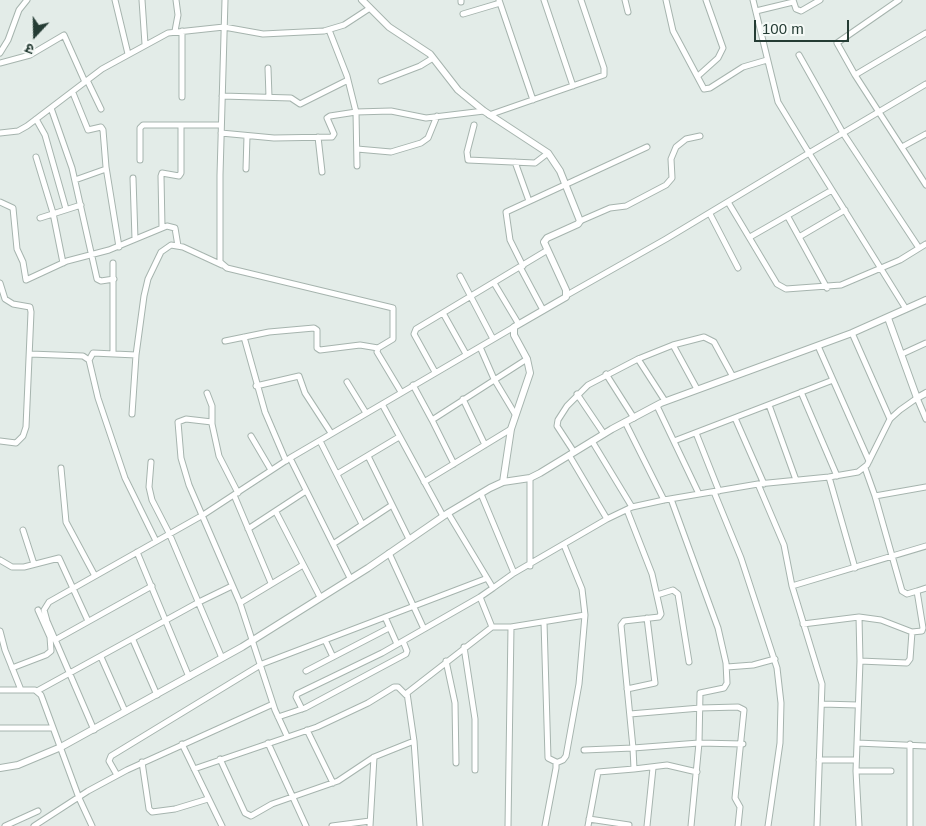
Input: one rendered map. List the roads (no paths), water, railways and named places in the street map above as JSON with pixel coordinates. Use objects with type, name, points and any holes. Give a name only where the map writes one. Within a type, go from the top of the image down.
[{"type":"street","points":[[0,53],[8,40],[19,10],[27,0]]},
{"type":"street","points":[[115,0],[128,54]]},
{"type":"street","points":[[142,0],[145,44]]},
{"type":"street","points":[[175,31],[178,15],[176,0]]},
{"type":"street","points":[[222,265],[219,256],[225,0]]},
{"type":"street","points":[[362,0],[389,26],[433,58],[452,84],[487,113],[548,154],[556,163],[580,221]]},
{"type":"street","points":[[544,0],[573,86]]},
{"type":"street","points":[[221,133],[247,136],[334,136],[328,116],[356,112],[391,112],[426,118],[487,113],[533,100],[601,76],[605,72],[581,0]]},
{"type":"street","points":[[625,0],[628,12]]},
{"type":"street","points":[[666,0],[673,31],[698,76],[702,88],[707,89],[743,67],[767,60]]},
{"type":"street","points":[[698,76],[718,58],[723,48],[706,0]]},
{"type":"street","points":[[753,0],[767,60],[781,108],[895,288],[906,309]]},
{"type":"street","points":[[756,11],[793,1],[796,9],[801,10],[820,0]]},
{"type":"street","points":[[899,0],[838,41],[855,75],[926,186]]},
{"type":"street","points":[[463,14],[500,1],[533,100]]},
{"type":"street","points":[[0,133],[18,131],[73,93],[86,81],[128,54],[145,44],[175,31],[224,28],[263,34],[329,30],[344,25],[370,8]]},
{"type":"street","points":[[329,30],[348,80],[356,112],[358,166]]},
{"type":"street","points":[[182,31],[182,97]]},
{"type":"street","points":[[855,75],[926,33]]},
{"type":"street","points":[[0,63],[30,55],[64,36],[101,109]]},
{"type":"street","points":[[799,55],[843,133],[919,248]]},
{"type":"street","points":[[381,81],[420,66],[433,58]]},
{"type":"street","points":[[268,68],[269,97]]},
{"type":"street","points":[[222,96],[291,98],[300,104],[348,80]]},
{"type":"street","points":[[94,730],[44,613],[45,607],[49,602],[203,515],[271,470],[400,392],[710,214],[926,84]]},
{"type":"street","points":[[73,93],[88,130],[103,129],[106,169],[119,246]]},
{"type":"street","points":[[51,108],[62,134],[75,180],[97,279],[101,282],[114,279]]},
{"type":"street","points":[[357,150],[391,152],[421,143],[428,138],[437,116]]},
{"type":"street","points":[[36,119],[45,135],[66,209]]},
{"type":"street","points":[[162,227],[161,176],[162,173],[179,176],[181,173],[181,125]]},
{"type":"street","points":[[140,160],[141,126],[221,125]]},
{"type":"street","points":[[474,125],[467,152],[468,160],[539,162],[548,154]]},
{"type":"street","points":[[902,147],[926,134]]},
{"type":"street","points":[[246,169],[247,136]]},
{"type":"street","points":[[566,295],[565,286],[546,251],[544,242],[547,238],[610,208],[626,206],[666,185],[672,178],[671,159],[676,147],[686,139],[700,136]]},
{"type":"street","points":[[318,137],[322,172]]},
{"type":"street","points":[[543,310],[510,240],[506,214],[509,210],[647,148]]},
{"type":"street","points":[[36,157],[53,213],[63,263]]},
{"type":"street","points":[[516,162],[529,201]]},
{"type":"street","points":[[75,180],[106,169]]},
{"type":"street","points":[[133,178],[135,239]]},
{"type":"street","points":[[750,237],[832,190]]},
{"type":"street","points":[[0,202],[12,208],[17,249],[23,262],[26,280],[63,263],[119,246],[162,227],[172,226],[175,228],[178,246]]},
{"type":"street","points":[[728,202],[780,286],[792,290],[840,286],[882,269],[926,244]]},
{"type":"street","points":[[40,218],[80,205]]},
{"type":"street","points":[[799,237],[845,210]]},
{"type":"street","points":[[710,214],[738,268]]},
{"type":"street","points":[[788,216],[827,288]]},
{"type":"street","points":[[132,414],[136,355],[144,296],[150,274],[157,258],[165,248],[178,246],[222,265],[392,308],[393,339],[378,348],[360,345],[320,350],[317,348],[317,330],[314,328],[269,332],[225,341]]},
{"type":"street","points":[[435,372],[414,334],[416,329],[546,251]]},
{"type":"street","points":[[113,263],[113,354]]},
{"type":"street","points":[[460,276],[493,338]]},
{"type":"street","points":[[494,282],[516,325],[514,335],[527,359],[528,380],[510,430],[503,482]]},
{"type":"street","points":[[0,283],[5,299],[13,304],[26,306],[31,309],[27,423],[23,436],[16,443],[0,441]]},
{"type":"street","points":[[0,768],[18,765],[61,747],[189,677],[254,640],[445,515],[503,482],[530,478],[625,422],[665,402],[732,375],[852,333],[926,300]]},
{"type":"street","points":[[443,313],[466,354]]},
{"type":"street","points":[[888,318],[926,419]]},
{"type":"street","points":[[852,333],[890,419]]},
{"type":"street","points":[[244,337],[256,386],[267,419],[350,578]]},
{"type":"street","points":[[607,519],[557,423],[577,394],[606,374],[638,359],[673,345],[699,338],[711,340],[718,348],[732,375]]},
{"type":"street","points":[[902,354],[926,343]]},
{"type":"street","points":[[673,345],[696,389]]},
{"type":"street","points":[[818,346],[869,461]]},
{"type":"street","points":[[480,347],[494,379],[515,414]]},
{"type":"street","points":[[378,348],[378,354],[400,392]]},
{"type":"street","points":[[136,355],[92,353],[90,360],[98,398],[125,478],[156,541]]},
{"type":"street","points":[[30,354],[83,356],[90,360]]},
{"type":"street","points":[[432,420],[527,359]]},
{"type":"street","points":[[638,359],[665,402]]},
{"type":"street","points":[[606,374],[634,418]]},
{"type":"street","points":[[256,386],[300,376],[305,393],[331,434]]},
{"type":"street","points":[[674,441],[833,380]]},
{"type":"street","points":[[347,382],[366,414]]},
{"type":"street","points":[[413,385],[454,464]]},
{"type":"street","points":[[801,392],[837,476]]},
{"type":"street","points":[[206,393],[212,406],[212,422],[219,456],[271,583]]},
{"type":"street","points":[[302,709],[296,694],[397,644],[480,598],[514,573],[530,566],[607,519],[629,508],[671,498],[858,472],[865,468],[890,419],[926,393]]},
{"type":"street","points":[[577,394],[604,434]]},
{"type":"street","points":[[463,399],[484,445]]},
{"type":"street","points":[[382,404],[424,482],[493,588]]},
{"type":"street","points":[[769,405],[796,480]]},
{"type":"street","points":[[657,406],[699,494]]},
{"type":"street","points":[[735,418],[784,545],[792,586],[820,678],[822,704],[817,826]]},
{"type":"street","points":[[212,422],[182,419],[177,426],[181,458],[188,484],[240,603],[262,664],[273,704],[287,736]]},
{"type":"street","points":[[625,422],[664,500]]},
{"type":"street","points":[[424,482],[510,430]]},
{"type":"street","points":[[696,432],[775,659],[780,692],[781,733],[768,826]]},
{"type":"street","points":[[251,436],[271,470]]},
{"type":"street","points":[[337,474],[399,437]]},
{"type":"street","points":[[320,441],[362,524]]},
{"type":"street","points":[[592,441],[629,508],[648,562],[660,614],[624,621],[621,625],[634,769]]},
{"type":"street","points":[[368,456],[409,539]]},
{"type":"street","points":[[150,462],[150,494],[169,533],[222,658]]},
{"type":"street","points":[[61,468],[66,522],[95,576]]},
{"type":"street","points":[[865,468],[904,593],[910,594],[926,588]]},
{"type":"street","points":[[829,477],[855,568]]},
{"type":"street","points":[[530,478],[530,566]]},
{"type":"street","points":[[875,496],[926,488]]},
{"type":"street","points":[[248,529],[306,491]]},
{"type":"street","points":[[481,494],[512,564],[514,573]]},
{"type":"street","points":[[671,498],[718,628],[726,667],[727,686],[701,692],[697,772],[691,826]]},
{"type":"street","points":[[333,544],[392,505]]},
{"type":"street","points":[[276,512],[320,597]]},
{"type":"street","points":[[23,530],[34,564]]},
{"type":"street","points":[[556,763],[563,760],[567,747],[579,684],[585,615],[582,589],[564,545]]},
{"type":"street","points":[[792,586],[926,546]]},
{"type":"street","points":[[137,552],[189,677]]},
{"type":"street","points":[[389,553],[414,603],[424,629]]},
{"type":"street","points":[[0,560],[12,567],[59,558],[88,621]]},
{"type":"street","points":[[240,603],[303,565]]},
{"type":"street","points":[[117,776],[108,762],[110,756],[262,664],[385,617],[414,603],[486,579]]},
{"type":"street","points":[[55,640],[152,586]]},
{"type":"street","points":[[0,690],[37,691],[133,640],[199,602],[232,586]]},
{"type":"street","points":[[657,595],[673,590],[678,594],[689,662]]},
{"type":"street","points":[[803,624],[859,617],[881,620],[912,632],[922,631],[917,591]]},
{"type":"street","points":[[480,598],[492,627]]},
{"type":"street","points":[[12,668],[46,655],[50,651],[52,644],[38,610]]},
{"type":"street","points":[[406,695],[446,661],[492,627],[511,627],[585,615]]},
{"type":"street","points":[[385,617],[397,644]]},
{"type":"street","points":[[859,617],[860,661],[856,760],[859,826]]},
{"type":"street","points":[[627,689],[650,686],[656,683],[647,618]]},
{"type":"street","points":[[544,622],[548,758],[556,763]]},
{"type":"street","points":[[508,826],[511,627]]},
{"type":"street","points":[[306,671],[389,628]]},
{"type":"street","points":[[0,631],[21,690]]},
{"type":"street","points":[[860,661],[907,663],[910,659],[912,632]]},
{"type":"street","points":[[133,640],[156,695]]},
{"type":"street","points":[[325,640],[333,657]]},
{"type":"street","points":[[278,717],[302,709],[406,654],[407,651],[402,641]]},
{"type":"street","points":[[464,648],[475,719],[475,770]]},
{"type":"street","points":[[101,657],[125,711]]},
{"type":"street","points":[[726,667],[753,665],[775,659]]},
{"type":"street","points":[[446,661],[455,703],[456,763]]},
{"type":"street","points":[[194,769],[308,730],[346,714],[394,687],[398,687],[406,695],[414,740],[420,826]]},
{"type":"street","points":[[37,691],[41,695],[61,747],[78,798],[92,826]]},
{"type":"street","points":[[34,826],[78,798],[142,762],[273,704]]},
{"type":"street","points":[[822,704],[858,705]]},
{"type":"street","points":[[630,714],[700,708],[743,709],[745,713],[743,744],[735,798],[740,807],[738,826]]},
{"type":"street","points":[[0,728],[53,728]]},
{"type":"street","points":[[308,730],[333,784]]},
{"type":"street","points":[[220,759],[248,817],[268,806],[333,784],[374,757],[414,740]]},
{"type":"street","points":[[268,743],[306,826]]},
{"type":"street","points":[[584,750],[699,743],[743,744]]},
{"type":"street","points":[[857,743],[926,746]]},
{"type":"street","points":[[182,744],[222,826]]},
{"type":"street","points":[[910,744],[910,826]]},
{"type":"street","points":[[332,826],[370,823],[374,757]]},
{"type":"street","points":[[819,760],[856,760]]},
{"type":"street","points":[[142,762],[149,809],[152,812],[175,809],[208,799]]},
{"type":"street","points":[[545,826],[556,763]]},
{"type":"street","points":[[588,826],[598,772],[667,766],[697,772]]},
{"type":"street","points":[[647,826],[653,768]]},
{"type":"street","points":[[856,771],[891,771]]},
{"type":"street","points":[[5,826],[38,812]]},
{"type":"street","points":[[589,819],[628,825]]}]
